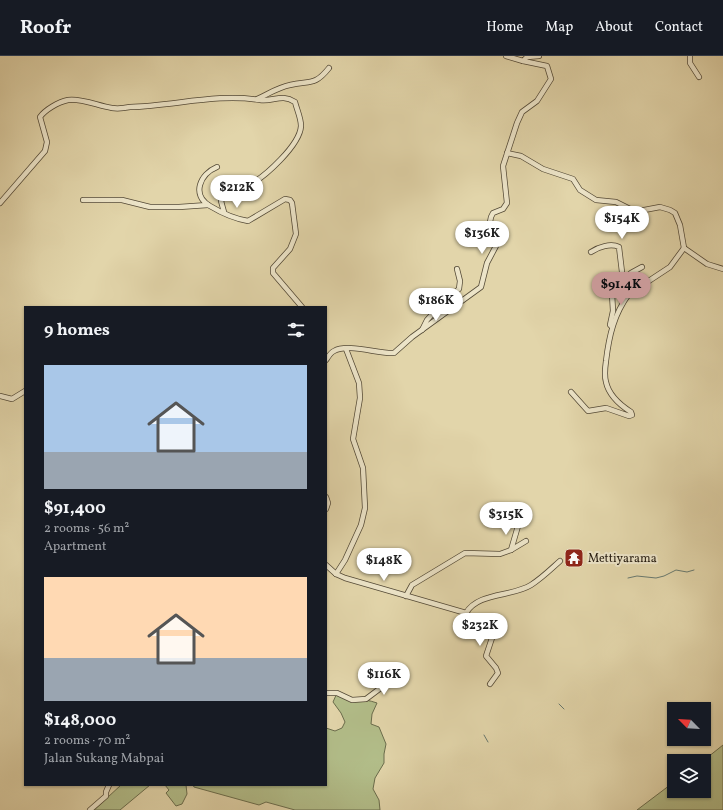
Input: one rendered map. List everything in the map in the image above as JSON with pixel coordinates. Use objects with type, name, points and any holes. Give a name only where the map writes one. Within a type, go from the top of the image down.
[{"type":"street","points":[[327,359],[334,351],[346,349],[394,353],[422,330],[481,287],[487,263],[498,239],[497,232],[490,222],[491,217],[493,213],[502,209],[507,203],[503,166],[507,153],[520,115],[537,101],[551,79],[547,66],[506,56]]},
{"type":"street","points":[[523,61],[527,57],[540,56]]},
{"type":"street","points":[[690,56],[690,63],[698,77]]},
{"type":"street","points":[[257,99],[288,85],[308,83],[316,80],[329,68]]},
{"type":"street","points":[[0,203],[45,151],[48,142],[40,117],[44,112],[59,103],[69,100],[90,102],[113,108],[216,98],[261,100],[286,98],[295,102],[301,126],[300,133],[291,148],[261,178],[239,190],[226,194],[221,201],[224,212]]},
{"type":"street","points":[[507,153],[520,156],[544,169],[573,179],[580,190],[596,200],[616,202],[632,210],[639,211],[660,207],[670,210],[674,213],[680,225],[684,248],[706,264],[723,269]]},
{"type":"street","points":[[208,205],[200,194],[200,182],[207,173],[217,167]]},
{"type":"street","points":[[83,200],[122,200],[150,207],[179,208],[208,205],[248,221],[277,202],[285,199],[290,200],[294,210],[296,234],[290,249],[273,268],[273,273],[301,306]]},
{"type":"street","points":[[591,252],[595,249],[608,246],[619,247],[622,272],[619,284]]},
{"type":"street","points":[[571,392],[588,411],[606,408],[629,416],[632,415],[631,412],[616,401],[606,383],[605,373],[609,338],[612,327],[624,301],[629,294],[670,267],[684,248]]},
{"type":"street","points":[[612,327],[610,325],[613,311],[612,294],[619,284],[631,273],[642,267]]},
{"type":"street","points":[[422,330],[427,320],[438,307],[442,296],[454,293],[459,289],[460,281],[457,269]]},
{"type":"street","points":[[336,574],[345,560],[360,525],[365,508],[363,468],[353,439],[360,398],[359,383],[346,349]]},
{"type":"street","points":[[0,396],[12,398],[24,392]]},
{"type":"street","points":[[511,550],[518,526]]},
{"type":"street","points":[[406,596],[412,585],[465,553],[500,554],[511,550],[526,541]]},
{"type":"street","points":[[466,613],[480,601],[520,590],[531,585],[560,561]]},
{"type":"street","points":[[327,566],[336,574],[350,580],[466,613],[482,626],[492,638],[486,659],[496,668],[498,673],[490,684]]},
{"type":"street","points":[[327,693],[337,693],[352,700],[366,699],[382,687],[397,680]]},
{"type":"street","points":[[90,810],[106,796],[109,786]]},
{"type":"green space","points":[[337,693],[377,703],[372,714],[371,724],[379,727],[386,744],[384,763],[375,778],[373,789],[379,800],[380,810],[295,810],[266,802],[259,805],[194,787],[327,786],[327,728],[335,731],[342,728],[345,722],[341,713],[333,702]]},
{"type":"green space","points":[[723,745],[723,810],[637,810],[667,787],[667,798],[711,798],[711,755]]},
{"type":"green space","points":[[120,786],[149,786],[120,810],[94,810]]},
{"type":"green space","points":[[166,786],[186,786],[187,794],[182,804],[176,806],[166,793],[169,790]]},
{"type":"waterway","points":[[628,578],[637,576],[656,578],[676,570],[687,572],[694,570]]},
{"type":"waterway","points":[[559,704],[564,709]]},
{"type":"waterway","points":[[484,735],[488,742]]},
{"type":"place","name":"Mettiyarama","points":[[574,558]]}]
